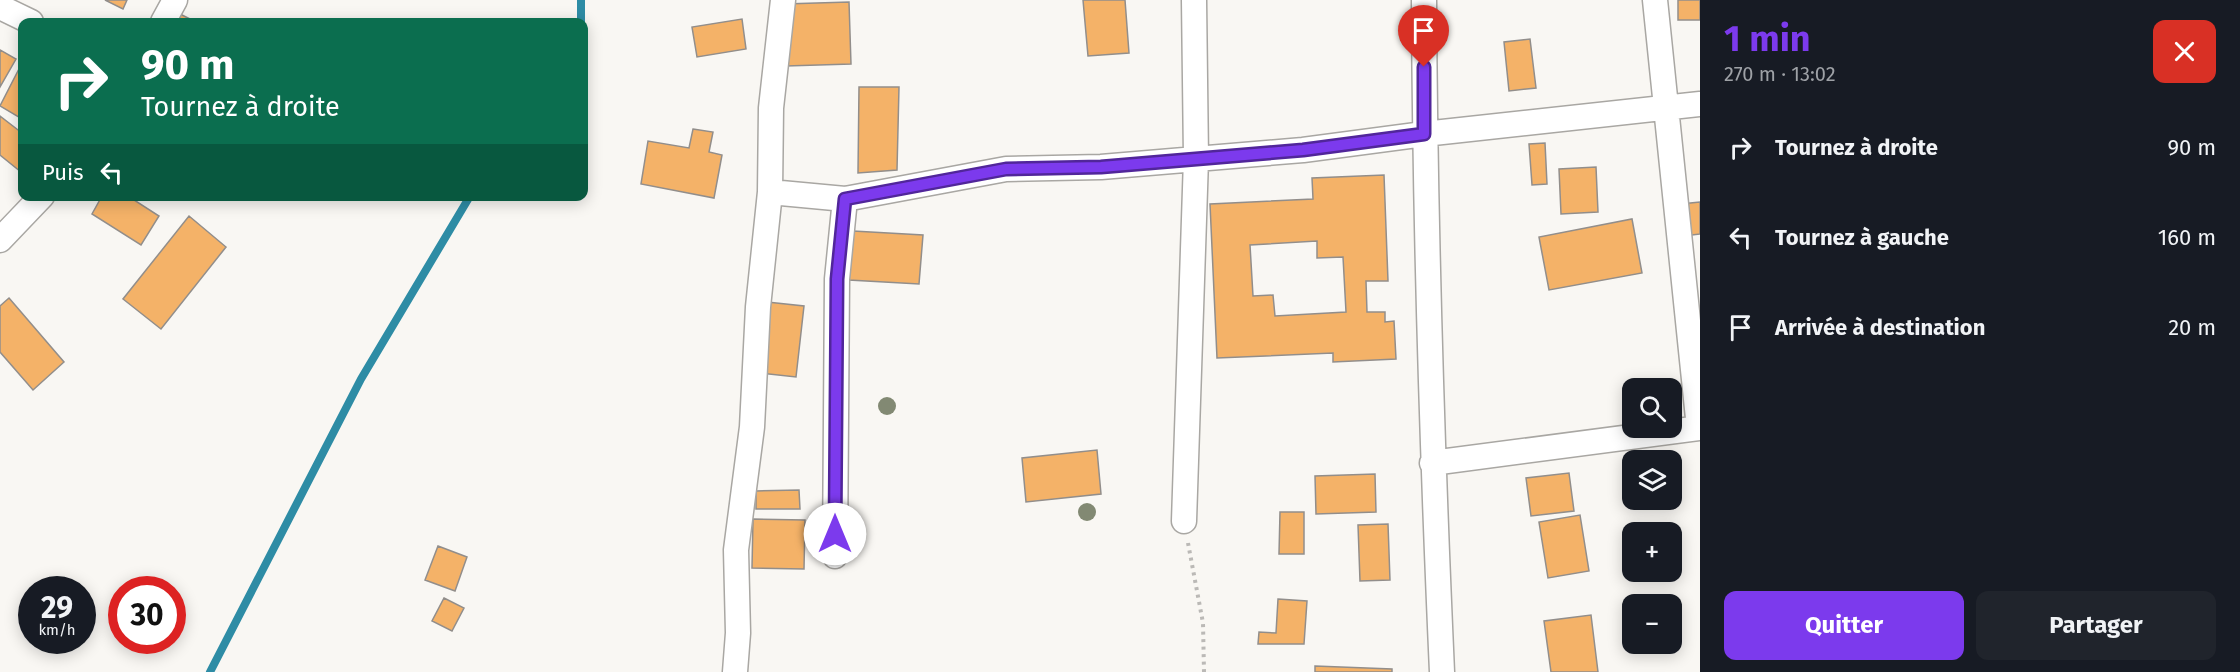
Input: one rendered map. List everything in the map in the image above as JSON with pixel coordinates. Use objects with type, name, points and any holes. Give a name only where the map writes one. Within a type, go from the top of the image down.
[{"type":"street","points":[[165,18],[175,0]]},
{"type":"street","points":[[735,672],[738,633],[736,550],[752,427],[758,307],[770,192],[771,108],[783,0]]},
{"type":"street","points":[[1184,521],[1196,159],[1194,0]]},
{"type":"street","points":[[1424,0],[1424,134],[1432,463],[1442,672]]},
{"type":"street","points":[[1432,463],[1700,428],[1655,0]]},
{"type":"street","points":[[0,7],[23,18]]},
{"type":"street","points":[[770,192],[845,199],[1006,169],[1101,167],[1303,150],[1424,134],[1700,104]]},
{"type":"street","points":[[835,556],[837,279],[845,199]]},
{"type":"street","points":[[0,240],[37,201]]},
{"type":"path","points":[[1184,521],[1203,623],[1204,672]]},
{"type":"building","points":[[105,0],[127,0],[123,9]]},
{"type":"building","points":[[1083,0],[1125,0],[1129,53],[1088,56]]},
{"type":"building","points":[[1678,0],[1700,0],[1700,20],[1678,20]]},
{"type":"building","points":[[849,2],[851,64],[786,66],[784,4]]},
{"type":"building","points":[[174,11],[188,18],[170,18]]},
{"type":"building","points":[[742,19],[746,49],[697,57],[692,27]]},
{"type":"building","points":[[1530,39],[1536,88],[1509,91],[1504,42]]},
{"type":"building","points":[[0,50],[16,59],[0,87]]},
{"type":"building","points":[[18,71],[18,117],[0,106]]},
{"type":"building","points":[[859,87],[899,87],[897,170],[858,173]]},
{"type":"building","points":[[0,116],[18,130],[18,170],[0,155]]},
{"type":"building","points":[[693,129],[713,132],[709,152],[722,155],[714,198],[641,184],[648,141],[689,148]]},
{"type":"building","points":[[1545,143],[1547,184],[1532,185],[1529,144]]},
{"type":"building","points":[[1596,167],[1598,212],[1561,214],[1559,169]]},
{"type":"building","points":[[1384,175],[1388,281],[1366,281],[1367,312],[1385,312],[1385,322],[1394,321],[1396,359],[1333,362],[1333,353],[1217,358],[1210,204],[1313,199],[1312,178]],"holes":[[[1317,241],[1317,258],[1343,257],[1346,312],[1275,316],[1273,295],[1253,296],[1250,245]]]},
{"type":"building","points":[[99,201],[136,201],[159,216],[141,245],[92,214]]},
{"type":"building","points":[[1700,202],[1700,234],[1684,236],[1681,204]]},
{"type":"building","points":[[189,216],[226,247],[161,329],[123,299]]},
{"type":"building","points":[[1632,219],[1642,273],[1549,290],[1539,237]]},
{"type":"building","points":[[853,231],[923,235],[919,284],[849,280]]},
{"type":"building","points":[[9,298],[64,362],[33,390],[0,352],[0,306]]},
{"type":"building","points":[[767,302],[804,306],[796,377],[759,373]]},
{"type":"building","points":[[1097,450],[1101,494],[1026,502],[1022,458]]},
{"type":"building","points":[[1569,473],[1574,511],[1531,516],[1526,478]]},
{"type":"building","points":[[1375,474],[1376,512],[1316,514],[1315,476]]},
{"type":"building","points":[[799,490],[800,509],[756,509],[756,491]]},
{"type":"building","points":[[1280,512],[1304,512],[1304,554],[1279,554]]},
{"type":"building","points":[[1580,515],[1589,571],[1548,578],[1539,522]]},
{"type":"building","points":[[753,519],[805,520],[804,569],[752,568]]},
{"type":"building","points":[[1388,524],[1390,580],[1360,581],[1358,525]]},
{"type":"building","points":[[438,546],[467,557],[455,591],[425,580]]},
{"type":"building","points":[[444,598],[464,608],[452,631],[432,621]]},
{"type":"building","points":[[1278,599],[1307,601],[1304,644],[1258,644],[1259,632],[1276,633]]},
{"type":"building","points":[[1591,615],[1598,672],[1551,672],[1544,621]]},
{"type":"building","points":[[1315,666],[1392,669],[1392,672],[1315,672]]},
{"type":"waterway","points":[[581,0],[581,18]]},
{"type":"waterway","points":[[210,672],[361,379],[467,201]]},
{"type":"route","points":[[835,534],[837,279],[845,199],[1006,169],[1101,167],[1303,150],[1424,134],[1424,67]]}]
